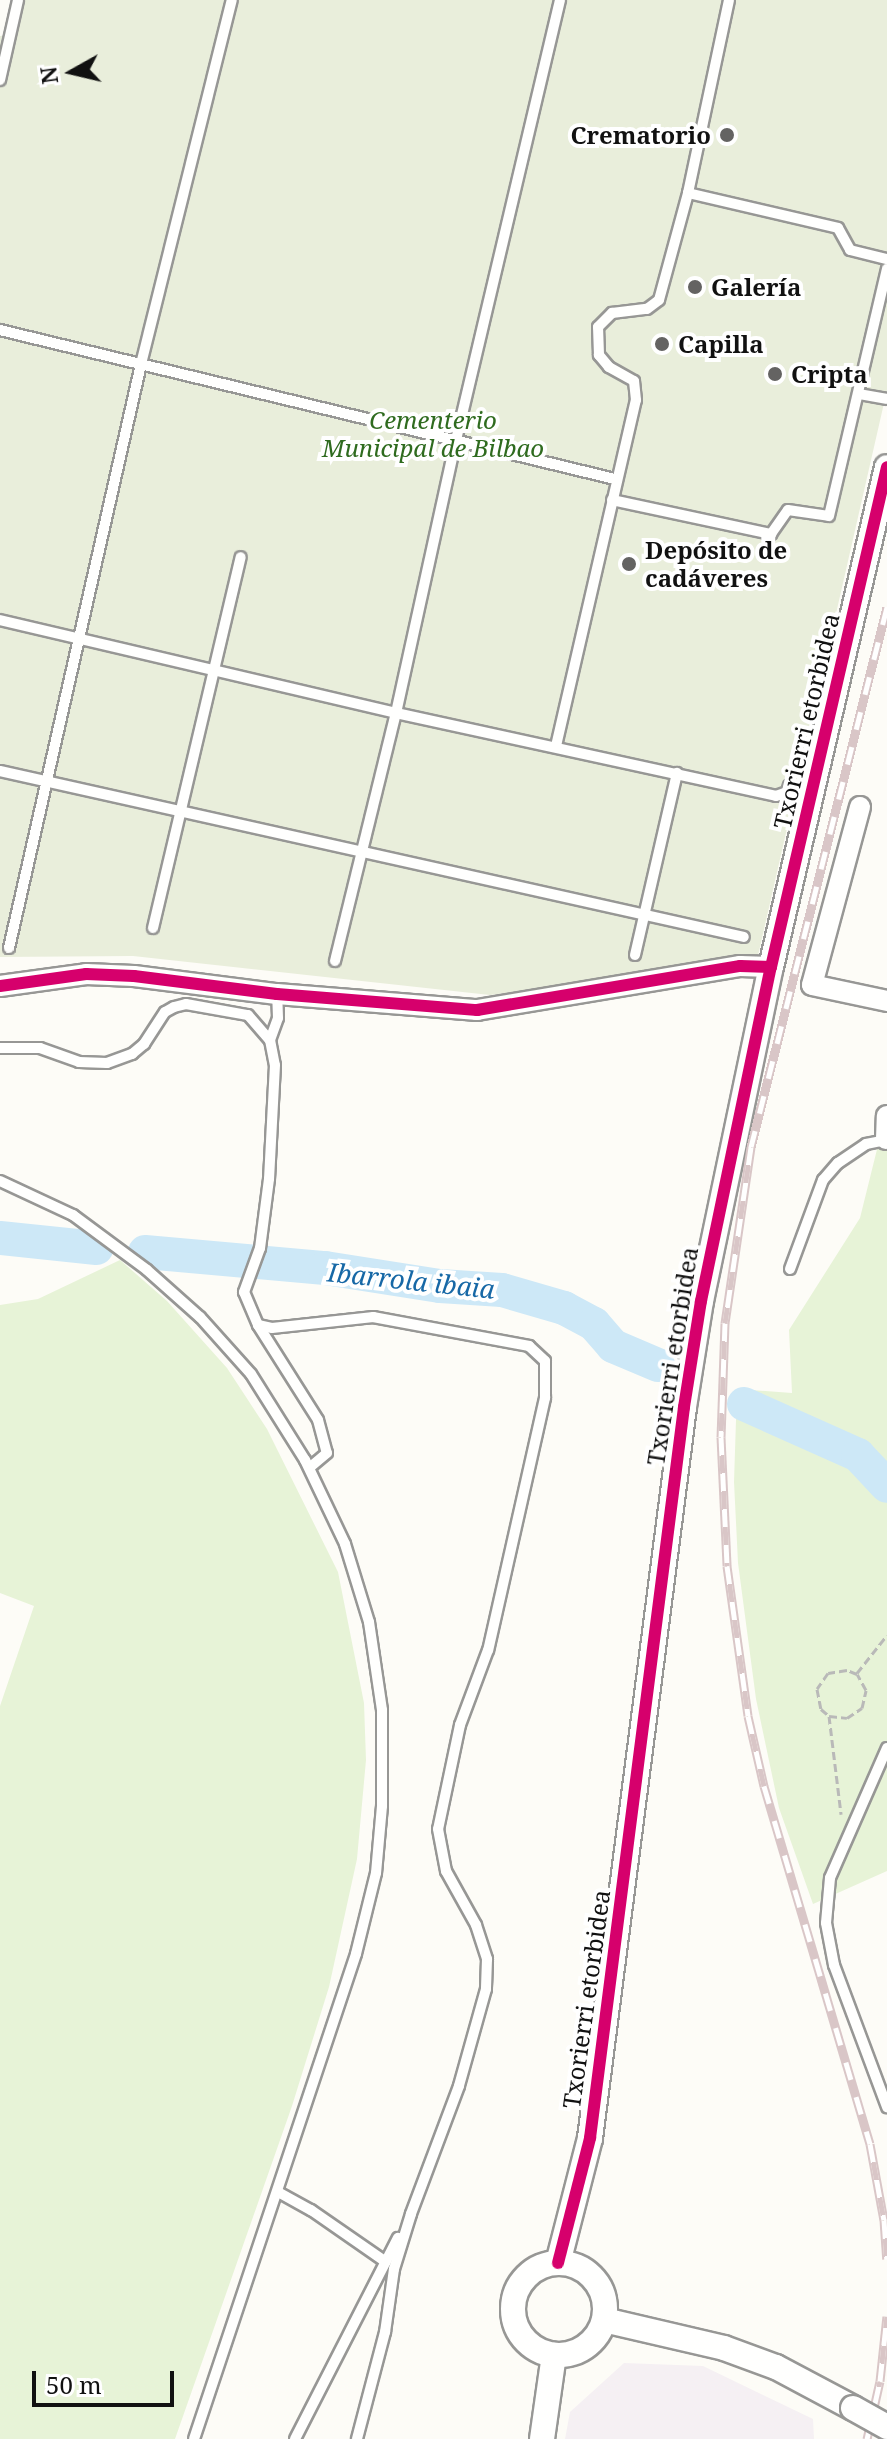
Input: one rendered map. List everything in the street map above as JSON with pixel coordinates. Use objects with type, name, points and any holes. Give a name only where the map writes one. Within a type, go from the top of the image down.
[{"type":"street","name":"Txorierri etorbidea","points":[[558,2263],[590,2138],[684,1407],[723,1185],[887,467]]},
{"type":"street","points":[[860,807],[812,985],[887,1001]]},
{"type":"street","points":[[0,986],[86,974],[134,976],[277,994],[477,1010],[740,966],[771,967]]},
{"type":"street","points":[[886,1140],[887,1116]]},
{"type":"street","points":[[543,2265],[572,2265],[595,2280],[602,2293],[604,2320],[590,2342],[580,2350],[554,2355],[527,2342],[513,2315],[519,2285],[543,2265]]},
{"type":"street","points":[[604,2320],[724,2348],[776,2367],[887,2427]]},
{"type":"street","points":[[542,2439],[554,2355]]},
{"type":"lane","points":[[0,80],[18,0]]},
{"type":"lane","points":[[9,948],[141,364],[232,0]]},
{"type":"lane","points":[[335,961],[396,713],[456,440],[560,0]]},
{"type":"lane","points":[[556,746],[636,391],[634,381],[609,367],[599,355],[598,327],[612,313],[647,309],[659,300],[688,193],[729,0]]},
{"type":"lane","points":[[688,193],[838,228],[850,250],[887,259]]},
{"type":"lane","points":[[612,500],[771,534],[788,510],[829,516],[887,269]]},
{"type":"lane","points":[[0,330],[615,479]]},
{"type":"lane","points":[[859,394],[887,399]]},
{"type":"lane","points":[[153,928],[241,557]]},
{"type":"lane","points":[[0,620],[396,713],[776,796],[787,792],[789,785]]},
{"type":"lane","points":[[0,771],[744,937]]},
{"type":"lane","points":[[635,955],[677,773]]},
{"type":"lane","points":[[277,994],[278,1018],[270,1040],[275,1080],[269,1179],[260,1248],[244,1292],[248,1309],[318,1420],[327,1453],[309,1468]]},
{"type":"lane","points":[[0,1048],[40,1048],[79,1062],[107,1063],[132,1054],[144,1044],[165,1012],[186,1004],[248,1015],[270,1040]]},
{"type":"lane","points":[[790,1269],[823,1180],[838,1163],[866,1144],[886,1140]]},
{"type":"lane","points":[[0,1181],[73,1215],[147,1270],[200,1317],[251,1374],[309,1468],[345,1544],[369,1622],[382,1710],[382,1806],[376,1873],[356,1954],[194,2439]]},
{"type":"lane","points":[[258,1325],[272,1328],[373,1317],[529,1346],[545,1361],[545,1398],[529,1472],[488,1650],[460,1725],[438,1829],[446,1871],[476,1925],[487,1959],[486,1989],[459,2086],[394,2269],[385,2332],[357,2439]]},
{"type":"lane","points":[[887,1748],[830,1878],[826,1923],[834,1965],[887,2107]]},
{"type":"lane","points":[[278,2192],[311,2210],[386,2262]]},
{"type":"lane","points":[[295,2439],[411,2214]]},
{"type":"path","points":[[857,1674],[887,1635]]},
{"type":"path","points":[[829,1716],[847,1718],[862,1708],[866,1690],[857,1674],[837,1669],[821,1680],[817,1700],[829,1716],[845,1842]]},
{"type":"shaded area","points":[[624,2363],[703,2366],[813,2419],[814,2439],[565,2439],[570,2412]]},
{"type":"green space","name":"Cementerio Municipal de Bilbao","points":[[16,0],[887,0],[887,390],[757,960],[490,995],[133,956],[0,957],[0,36],[10,35]]},
{"type":"green space","points":[[887,1109],[887,1871],[813,1904],[779,1808],[756,1699],[738,1563],[734,1482],[737,1389],[792,1393],[789,1330],[860,1218]]},
{"type":"green space","points":[[120,1260],[167,1301],[227,1368],[267,1429],[338,1572],[364,1703],[366,1760],[357,1859],[329,1987],[292,2106],[175,2439],[0,2439],[0,1706],[34,1606],[0,1593],[0,1305],[38,1299]]},
{"type":"waterway","name":"Ibarrola ibaia","points":[[0,1238],[96,1248]]},
{"type":"waterway","name":"Ibarrola ibaia","points":[[145,1252],[325,1268],[440,1286],[502,1290],[564,1308],[594,1324],[613,1346],[658,1365]]},
{"type":"waterway","name":"Ibarrola ibaia","points":[[744,1404],[858,1455],[887,1486]]},
{"type":"railway","points":[[887,607],[751,1147],[725,1323],[721,1437],[727,1566],[748,1716],[764,1786],[870,2144],[884,2220],[887,2259]]},
{"type":"railway","points":[[867,2439],[880,2381],[887,2316]]},
{"type":"cycle path","points":[[558,2263],[590,2138],[684,1407],[701,1301],[771,967],[887,467]]},
{"type":"cycle path","points":[[0,986],[86,974],[134,976],[277,994],[477,1010],[740,966],[771,967]]},
{"type":"place","name":"Crematorio","points":[[727,135]]},
{"type":"place","name":"Galería","points":[[695,287]]},
{"type":"place","name":"Capilla","points":[[662,344]]},
{"type":"place","name":"Cripta","points":[[775,374]]},
{"type":"place","name":"Depósito de cadáveres","points":[[629,564]]}]
